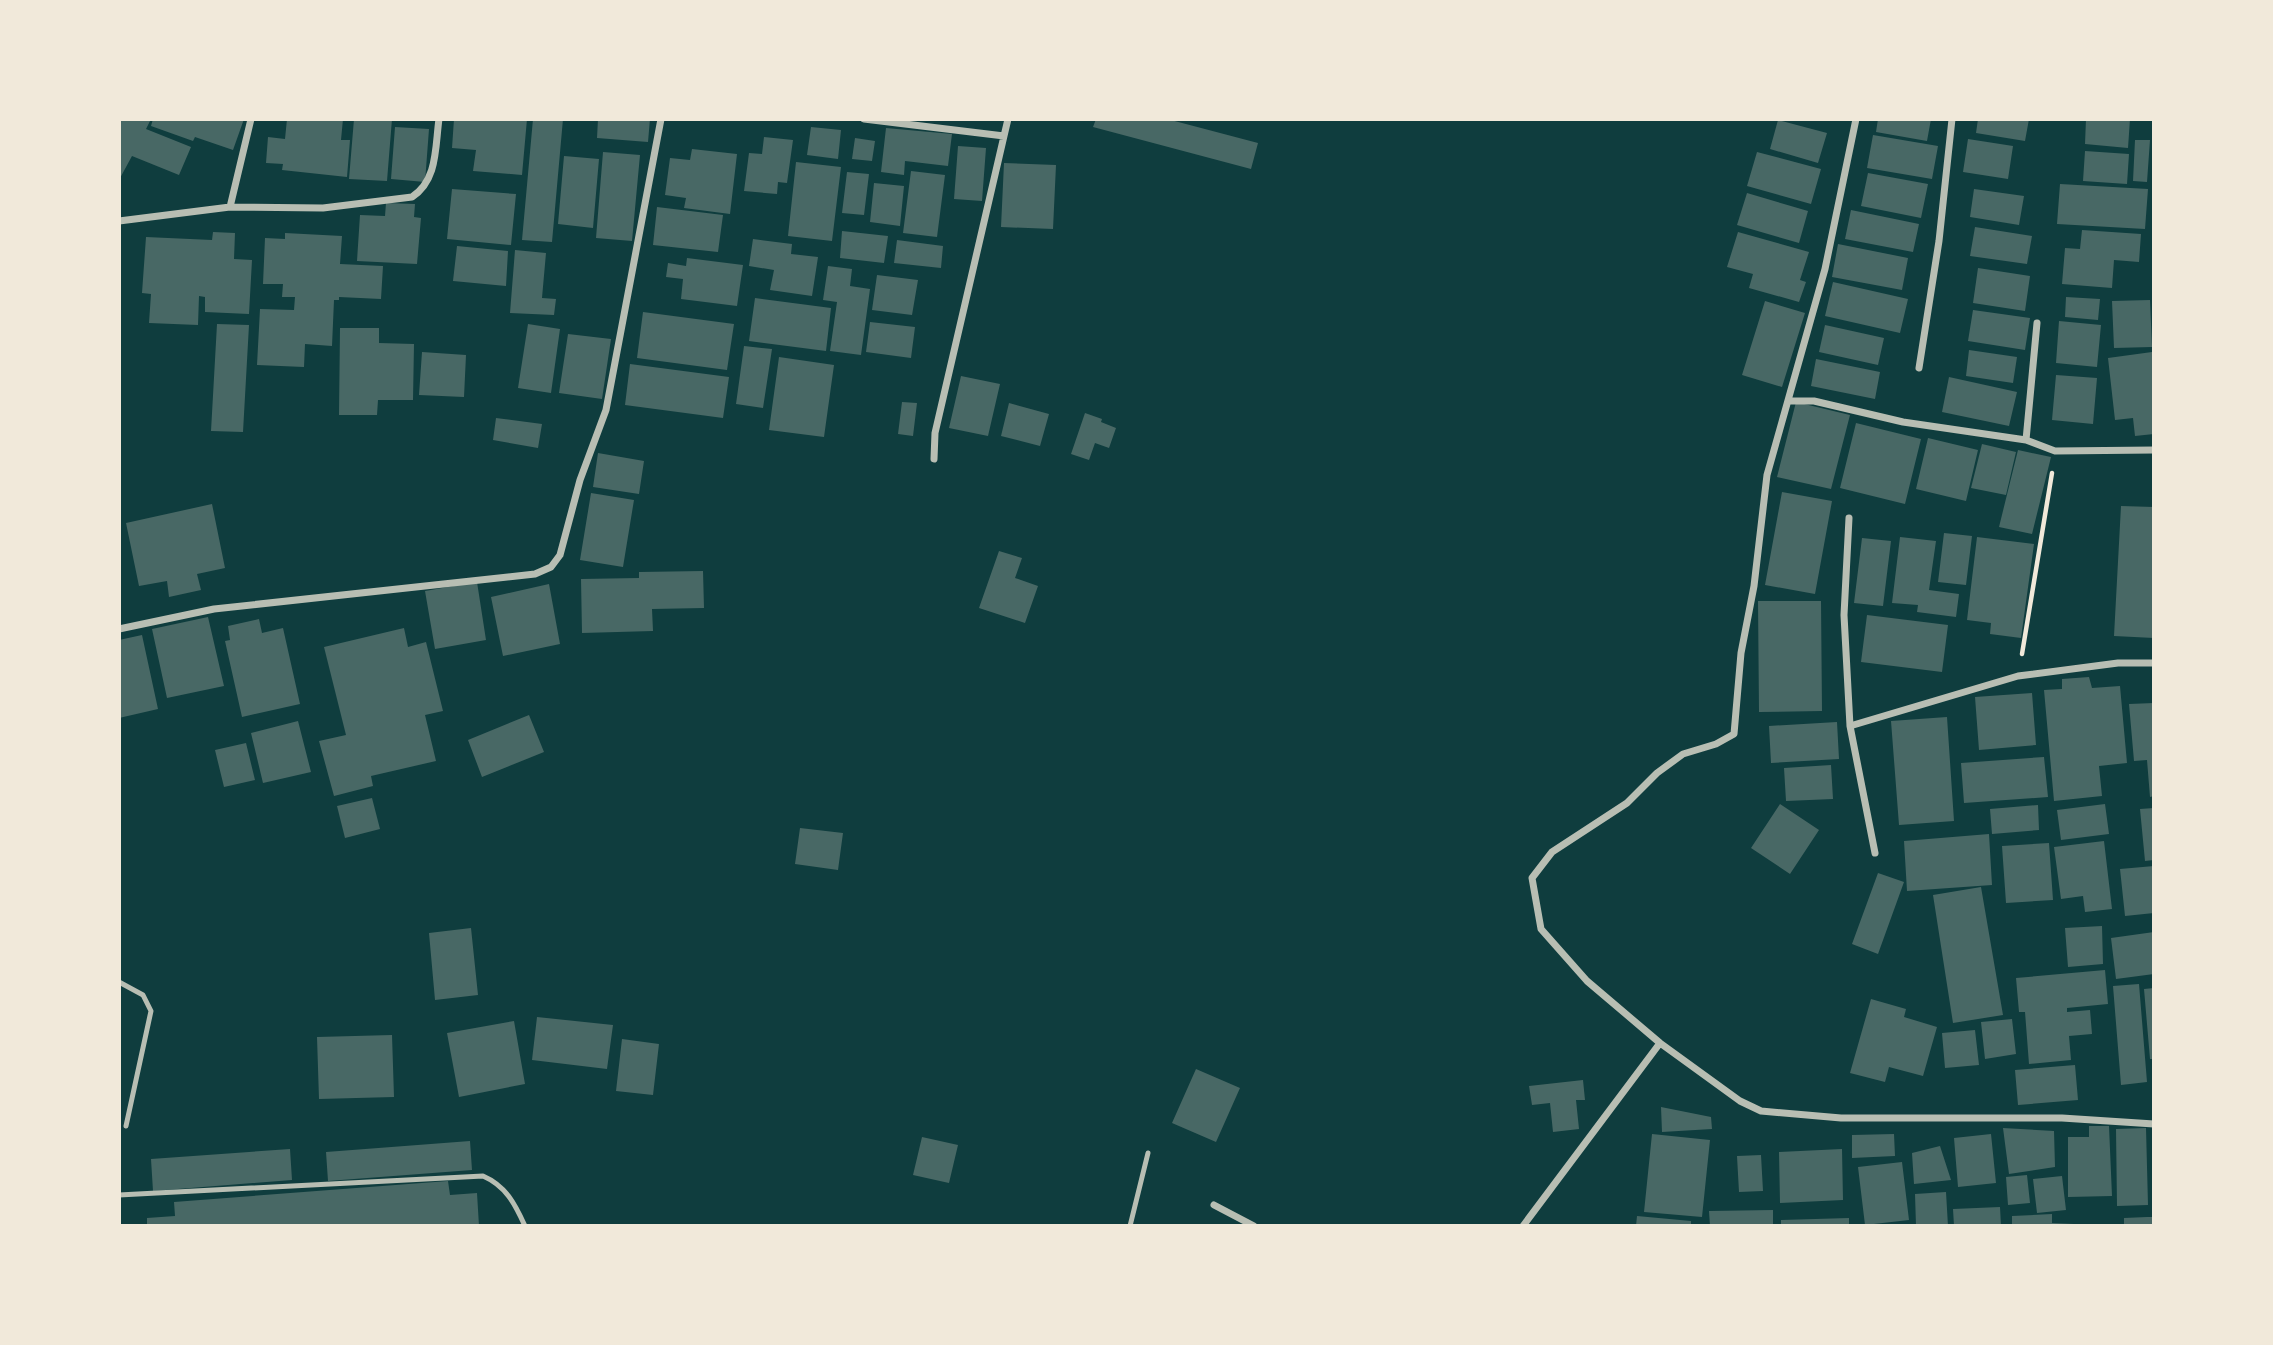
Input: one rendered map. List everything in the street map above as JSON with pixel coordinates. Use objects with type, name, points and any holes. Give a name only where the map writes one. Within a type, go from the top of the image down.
[{"type":"street","points":[[230,207],[251,119]]},
{"type":"street","points":[[119,220],[230,207],[323,208],[412,197],[424,189],[431,176],[439,119]]},
{"type":"street","points":[[119,629],[214,609],[535,574],[551,567],[560,555],[580,480],[606,410],[661,119]]},
{"type":"street","points":[[864,119],[1004,136]]},
{"type":"street","points":[[934,459],[936,433],[1008,119]]},
{"type":"street","points":[[1856,119],[1825,269],[1767,475],[1754,586],[1741,653],[1734,734],[1716,744],[1682,754],[1657,773],[1627,803],[1552,852],[1532,878],[1541,929],[1587,981],[1660,1043],[1740,1101],[1761,1111],[1841,1118],[2062,1118],[2154,1124]]},
{"type":"street","points":[[1919,368],[1939,242],[1952,119]]},
{"type":"street","points":[[2026,440],[2037,323]]},
{"type":"street","points":[[1789,401],[1814,401],[1903,422],[2026,440],[2055,452],[2154,450]]},
{"type":"street","points":[[1849,518],[1844,615],[1850,726],[1875,853]]},
{"type":"street","points":[[1850,726],[2018,676],[2118,663],[2154,663]]},
{"type":"street","points":[[1523,1226],[1660,1043]]},
{"type":"street","points":[[1214,1205],[1254,1226]]},
{"type":"lane","points":[[119,982],[143,995],[151,1011],[126,1126]]},
{"type":"lane","points":[[1130,1226],[1149,1153]]},
{"type":"lane","points":[[119,1195],[483,1176],[495,1181],[513,1200],[525,1226]]},
{"type":"path","points":[[2018,676],[2055,452]]},
{"type":"building","points":[[119,119],[151,119],[146,129],[191,147],[179,175],[132,156],[119,180]]},
{"type":"building","points":[[153,119],[244,119],[233,150],[195,137],[193,141],[151,126]]},
{"type":"building","points":[[287,119],[343,119],[341,140],[350,140],[347,177],[282,170],[283,164],[266,163],[268,137],[285,139]]},
{"type":"building","points":[[354,119],[392,119],[387,181],[349,179]]},
{"type":"building","points":[[454,119],[527,119],[522,175],[473,171],[476,150],[452,148]]},
{"type":"building","points":[[533,119],[563,119],[552,242],[522,240]]},
{"type":"building","points":[[598,119],[650,119],[648,142],[597,138]]},
{"type":"building","points":[[1096,119],[1167,119],[1258,143],[1251,169],[1093,127]]},
{"type":"building","points":[[1878,119],[1931,119],[1927,141],[1876,132]]},
{"type":"building","points":[[1978,119],[2029,119],[2025,141],[1976,133]]},
{"type":"building","points":[[2086,119],[2130,119],[2128,148],[2085,144]]},
{"type":"building","points":[[1778,120],[1827,133],[1818,163],[1770,149]]},
{"type":"building","points":[[395,127],[429,129],[425,182],[391,179]]},
{"type":"building","points":[[811,127],[841,130],[838,159],[807,155]]},
{"type":"building","points":[[886,128],[952,134],[948,166],[905,161],[904,175],[881,172]]},
{"type":"building","points":[[1873,135],[1938,146],[1932,179],[1867,168]]},
{"type":"building","points":[[764,137],[793,140],[787,183],[778,182],[777,194],[744,191],[749,153],[762,154]]},
{"type":"building","points":[[855,138],[875,141],[872,161],[852,159]]},
{"type":"building","points":[[1968,139],[2013,146],[2008,179],[1963,172]]},
{"type":"building","points":[[2135,140],[2150,140],[2147,182],[2133,181]]},
{"type":"building","points":[[958,146],[986,148],[982,201],[954,199]]},
{"type":"building","points":[[692,149],[737,154],[730,214],[684,208],[686,198],[665,195],[670,158],[690,160]]},
{"type":"building","points":[[2085,151],[2129,154],[2127,184],[2083,181]]},
{"type":"building","points":[[603,152],[640,155],[632,241],[596,238]]},
{"type":"building","points":[[1757,152],[1821,169],[1811,204],[1747,186]]},
{"type":"building","points":[[564,156],[599,159],[593,228],[558,224]]},
{"type":"building","points":[[796,162],[841,167],[832,241],[788,236]]},
{"type":"building","points":[[1004,163],[1056,165],[1053,229],[1001,227]]},
{"type":"building","points":[[911,171],[945,175],[937,237],[903,233]]},
{"type":"building","points":[[847,172],[869,174],[864,215],[842,213]]},
{"type":"building","points":[[1868,173],[1928,184],[1921,218],[1861,206]]},
{"type":"building","points":[[874,183],[904,186],[900,226],[870,222]]},
{"type":"building","points":[[2060,184],[2148,189],[2145,229],[2057,224]]},
{"type":"building","points":[[452,189],[516,194],[511,245],[447,239]]},
{"type":"building","points":[[1974,189],[2024,196],[2019,225],[1970,217]]},
{"type":"building","points":[[1747,193],[1808,211],[1799,243],[1737,225]]},
{"type":"building","points":[[386,203],[415,204],[414,217],[421,218],[417,264],[357,261],[360,215],[385,216]]},
{"type":"building","points":[[657,207],[723,215],[718,252],[653,245]]},
{"type":"building","points":[[1851,210],[1919,224],[1913,252],[1845,239]]},
{"type":"building","points":[[1975,227],[2032,236],[2027,264],[1970,256]]},
{"type":"building","points":[[2082,230],[2141,234],[2139,262],[2114,260],[2112,288],[2062,284],[2065,248],[2080,249]]},
{"type":"building","points":[[842,231],[888,236],[884,263],[840,258]]},
{"type":"building","points":[[213,232],[235,233],[234,259],[252,260],[249,314],[205,312],[205,297],[199,296],[198,325],[149,323],[151,294],[142,293],[146,237],[212,240]]},
{"type":"building","points":[[1738,232],[1809,252],[1800,280],[1806,282],[1799,302],[1749,288],[1753,274],[1727,267]]},
{"type":"building","points":[[285,233],[342,236],[340,264],[383,266],[381,299],[339,297],[339,300],[334,300],[332,346],[305,344],[304,367],[257,365],[260,309],[294,310],[295,297],[282,297],[283,284],[263,284],[265,238],[285,239]]},
{"type":"building","points":[[753,239],[792,244],[791,254],[818,257],[812,296],[770,290],[774,270],[749,266]]},
{"type":"building","points":[[897,240],[943,246],[941,268],[894,263]]},
{"type":"building","points":[[1838,244],[1908,258],[1902,290],[1832,277]]},
{"type":"building","points":[[457,246],[508,251],[506,286],[453,281]]},
{"type":"building","points":[[515,250],[546,253],[542,298],[556,299],[554,315],[510,313]]},
{"type":"building","points":[[687,258],[743,265],[737,306],[681,299],[683,279],[666,277],[668,263],[686,266]]},
{"type":"building","points":[[828,266],[852,269],[850,286],[870,289],[861,355],[830,351],[837,302],[823,300]]},
{"type":"building","points":[[1978,268],[2030,276],[2025,311],[1973,303]]},
{"type":"building","points":[[877,275],[918,280],[912,315],[872,310]]},
{"type":"building","points":[[1833,282],[1908,299],[1900,333],[1825,316]]},
{"type":"building","points":[[2066,297],[2100,299],[2098,320],[2065,317]]},
{"type":"building","points":[[755,298],[831,308],[826,351],[749,341]]},
{"type":"building","points":[[2150,300],[2152,347],[2114,348],[2112,301]]},
{"type":"building","points":[[1765,301],[1805,313],[1782,387],[1742,375]]},
{"type":"building","points":[[1973,310],[2030,318],[2025,350],[1968,341]]},
{"type":"building","points":[[643,312],[734,324],[727,370],[637,358]]},
{"type":"building","points":[[2059,321],[2101,325],[2097,367],[2056,363]]},
{"type":"building","points":[[870,322],[915,327],[911,358],[866,352]]},
{"type":"building","points":[[217,324],[249,325],[243,432],[211,431]]},
{"type":"building","points":[[528,324],[560,329],[551,393],[518,388]]},
{"type":"building","points":[[1825,325],[1884,338],[1878,365],[1819,352]]},
{"type":"building","points":[[340,328],[379,328],[379,343],[414,344],[413,400],[378,400],[377,415],[339,415]]},
{"type":"building","points":[[568,334],[611,339],[602,399],[559,393]]},
{"type":"building","points":[[744,346],[772,349],[763,408],[736,404]]},
{"type":"building","points":[[1969,350],[2017,357],[2013,383],[1966,376]]},
{"type":"building","points":[[422,352],[466,355],[464,397],[419,395]]},
{"type":"building","points":[[2152,352],[2154,434],[2135,436],[2133,418],[2115,420],[2108,358]]},
{"type":"building","points":[[779,357],[834,365],[824,437],[769,430]]},
{"type":"building","points":[[1816,359],[1880,372],[1875,399],[1811,386]]},
{"type":"building","points":[[630,364],[729,377],[723,418],[625,405]]},
{"type":"building","points":[[2056,375],[2097,378],[2093,424],[2052,420]]},
{"type":"building","points":[[961,376],[1000,384],[988,436],[949,428]]},
{"type":"building","points":[[1949,377],[2017,392],[2009,426],[1942,412]]},
{"type":"building","points":[[902,402],[917,403],[913,436],[898,434]]},
{"type":"building","points":[[1796,402],[1850,415],[1831,489],[1777,477]]},
{"type":"building","points":[[1009,403],[1049,414],[1040,446],[1001,436]]},
{"type":"building","points":[[1085,413],[1116,428],[1109,448],[1095,443],[1089,460],[1071,454]]},
{"type":"building","points":[[496,418],[542,424],[538,448],[493,440]]},
{"type":"building","points":[[1856,423],[1921,439],[1905,504],[1840,488]]},
{"type":"building","points":[[1928,438],[1978,450],[1966,501],[1916,489]]},
{"type":"building","points":[[1982,444],[2016,452],[2006,495],[1971,488]]},
{"type":"building","points":[[2018,450],[2051,457],[2032,534],[1999,527]]},
{"type":"building","points":[[598,453],[644,461],[639,494],[593,487]]},
{"type":"building","points":[[1782,492],[1832,501],[1815,594],[1765,585]]},
{"type":"building","points":[[591,493],[634,500],[623,567],[580,560]]},
{"type":"building","points":[[212,504],[225,568],[197,574],[201,590],[169,597],[167,581],[139,586],[126,523]]},
{"type":"building","points":[[2121,506],[2154,507],[2154,638],[2114,636]]},
{"type":"building","points":[[1944,533],[1972,536],[1966,585],[1938,582]]},
{"type":"building","points":[[1900,537],[1936,541],[1929,590],[1959,594],[1956,617],[1917,612],[1918,605],[1892,603]]},
{"type":"building","points":[[1977,537],[2034,544],[2021,638],[1990,634],[1991,623],[1967,620]]},
{"type":"building","points":[[1862,538],[1891,541],[1883,606],[1854,603]]},
{"type":"building","points":[[999,551],[1022,558],[1015,578],[1038,586],[1025,623],[979,608]]},
{"type":"building","points":[[703,571],[704,608],[652,609],[653,631],[582,633],[581,579],[639,578],[639,572]]},
{"type":"building","points":[[477,582],[486,640],[435,649],[425,591]]},
{"type":"building","points":[[549,584],[560,644],[503,656],[491,597]]},
{"type":"building","points":[[1758,601],[1821,601],[1822,711],[1759,712]]},
{"type":"building","points":[[1867,615],[1948,625],[1942,672],[1861,662]]},
{"type":"building","points":[[208,617],[224,686],[167,698],[152,629]]},
{"type":"building","points":[[259,619],[262,633],[283,628],[300,704],[242,717],[225,641],[230,640],[228,626]]},
{"type":"building","points":[[404,628],[408,647],[426,642],[443,711],[425,715],[436,761],[371,776],[373,786],[334,796],[319,741],[346,735],[324,647]]},
{"type":"building","points":[[142,635],[158,709],[119,718],[119,640]]},
{"type":"building","points":[[2089,677],[2092,688],[2120,686],[2127,763],[2099,766],[2102,796],[2054,801],[2044,690],[2062,689],[2062,679]]},
{"type":"building","points":[[2032,693],[2036,745],[1979,750],[1975,697]]},
{"type":"building","points":[[2154,703],[2154,796],[2150,797],[2147,760],[2134,761],[2129,704]]},
{"type":"building","points":[[529,715],[544,752],[482,777],[468,740]]},
{"type":"building","points":[[1947,717],[1954,821],[1899,825],[1891,721]]},
{"type":"building","points":[[298,721],[311,772],[263,783],[251,733]]},
{"type":"building","points":[[1837,722],[1839,759],[1771,763],[1769,726]]},
{"type":"building","points":[[246,743],[255,780],[224,787],[215,750]]},
{"type":"building","points":[[2044,757],[2048,797],[1964,803],[1961,763]]},
{"type":"building","points":[[1831,765],[1833,799],[1786,801],[1784,768]]},
{"type":"building","points":[[372,798],[380,829],[345,838],[337,806]]},
{"type":"building","points":[[1780,804],[1819,830],[1790,874],[1751,848]]},
{"type":"building","points":[[2105,804],[2109,834],[2061,840],[2057,810]]},
{"type":"building","points":[[2038,805],[2039,830],[1992,834],[1990,809]]},
{"type":"building","points":[[2154,808],[2154,860],[2145,861],[2140,809]]},
{"type":"building","points":[[800,828],[843,833],[838,870],[795,864]]},
{"type":"building","points":[[1989,834],[1992,885],[1907,891],[1904,841]]},
{"type":"building","points":[[2104,841],[2112,909],[2085,912],[2083,896],[2061,899],[2054,847]]},
{"type":"building","points":[[2049,843],[2053,900],[2006,903],[2002,846]]},
{"type":"building","points":[[2154,866],[2154,913],[2125,916],[2120,869]]},
{"type":"building","points":[[1878,873],[1904,882],[1878,954],[1852,944]]},
{"type":"building","points":[[1981,887],[2003,1015],[1953,1023],[1933,895]]},
{"type":"building","points":[[2102,926],[2103,964],[2068,967],[2065,928]]},
{"type":"building","points":[[471,928],[478,995],[435,1000],[429,933]]},
{"type":"building","points":[[2154,932],[2154,974],[2116,979],[2111,938]]},
{"type":"building","points":[[2105,970],[2108,1004],[2067,1008],[2067,1012],[2090,1010],[2092,1034],[2069,1036],[2071,1060],[2029,1064],[2025,1012],[2019,1012],[2016,978]]},
{"type":"building","points":[[2139,984],[2147,1082],[2121,1085],[2113,986]]},
{"type":"building","points":[[2154,988],[2154,1059],[2150,1059],[2144,989]]},
{"type":"building","points":[[1871,999],[1906,1009],[1904,1017],[1937,1027],[1923,1076],[1889,1067],[1885,1082],[1850,1073]]},
{"type":"building","points":[[537,1017],[613,1025],[607,1069],[532,1060]]},
{"type":"building","points":[[2012,1019],[2016,1054],[1985,1059],[1981,1022]]},
{"type":"building","points":[[514,1021],[525,1084],[459,1097],[447,1033]]},
{"type":"building","points":[[1975,1030],[1979,1065],[1945,1068],[1942,1033]]},
{"type":"building","points":[[392,1035],[394,1097],[319,1099],[317,1037]]},
{"type":"building","points":[[622,1039],[659,1044],[653,1095],[616,1091]]},
{"type":"building","points":[[2075,1065],[2078,1100],[2018,1105],[2015,1070]]},
{"type":"building","points":[[1196,1069],[1240,1088],[1216,1142],[1172,1123]]},
{"type":"building","points":[[1583,1080],[1585,1100],[1576,1100],[1579,1129],[1553,1132],[1550,1103],[1532,1105],[1529,1086]]},
{"type":"building","points":[[1661,1107],[1711,1117],[1712,1129],[1662,1132]]},
{"type":"building","points":[[2089,1126],[2109,1126],[2112,1196],[2068,1197],[2068,1137],[2089,1137]]},
{"type":"building","points":[[2003,1128],[2054,1131],[2055,1167],[2009,1174]]},
{"type":"building","points":[[2146,1128],[2148,1205],[2117,1206],[2116,1129]]},
{"type":"building","points":[[1652,1134],[1710,1140],[1702,1217],[1644,1212]]},
{"type":"building","points":[[1894,1134],[1895,1156],[1852,1158],[1852,1135]]},
{"type":"building","points":[[1991,1134],[1996,1183],[1958,1187],[1954,1138]]},
{"type":"building","points":[[922,1137],[958,1145],[949,1183],[913,1175]]},
{"type":"building","points":[[470,1141],[472,1170],[328,1181],[326,1152]]},
{"type":"building","points":[[1940,1146],[1951,1180],[1914,1184],[1912,1153]]},
{"type":"building","points":[[290,1149],[292,1180],[153,1191],[151,1159]]},
{"type":"building","points":[[1842,1149],[1843,1200],[1780,1203],[1779,1152]]},
{"type":"building","points":[[1761,1155],[1763,1191],[1739,1192],[1737,1156]]},
{"type":"building","points":[[1902,1162],[1909,1220],[1865,1225],[1858,1167]]},
{"type":"building","points":[[2027,1175],[2030,1203],[2008,1205],[2006,1177]]},
{"type":"building","points":[[2062,1176],[2066,1210],[2037,1213],[2033,1179]]},
{"type":"building","points":[[448,1181],[450,1195],[477,1193],[479,1226],[147,1226],[147,1218],[175,1216],[174,1202]]},
{"type":"building","points":[[1946,1192],[1948,1226],[1916,1226],[1915,1194]]},
{"type":"building","points":[[2000,1207],[2001,1226],[1954,1226],[1953,1209]]},
{"type":"building","points":[[1773,1210],[1773,1226],[1710,1226],[1709,1211]]},
{"type":"building","points":[[2052,1214],[2052,1223],[2074,1226],[2012,1226],[2012,1216]]},
{"type":"building","points":[[1637,1216],[1691,1221],[1691,1226],[1636,1226]]},
{"type":"building","points":[[2154,1217],[2154,1226],[2124,1226],[2124,1218]]},
{"type":"building","points":[[1849,1218],[1849,1226],[1781,1226],[1781,1220]]}]
